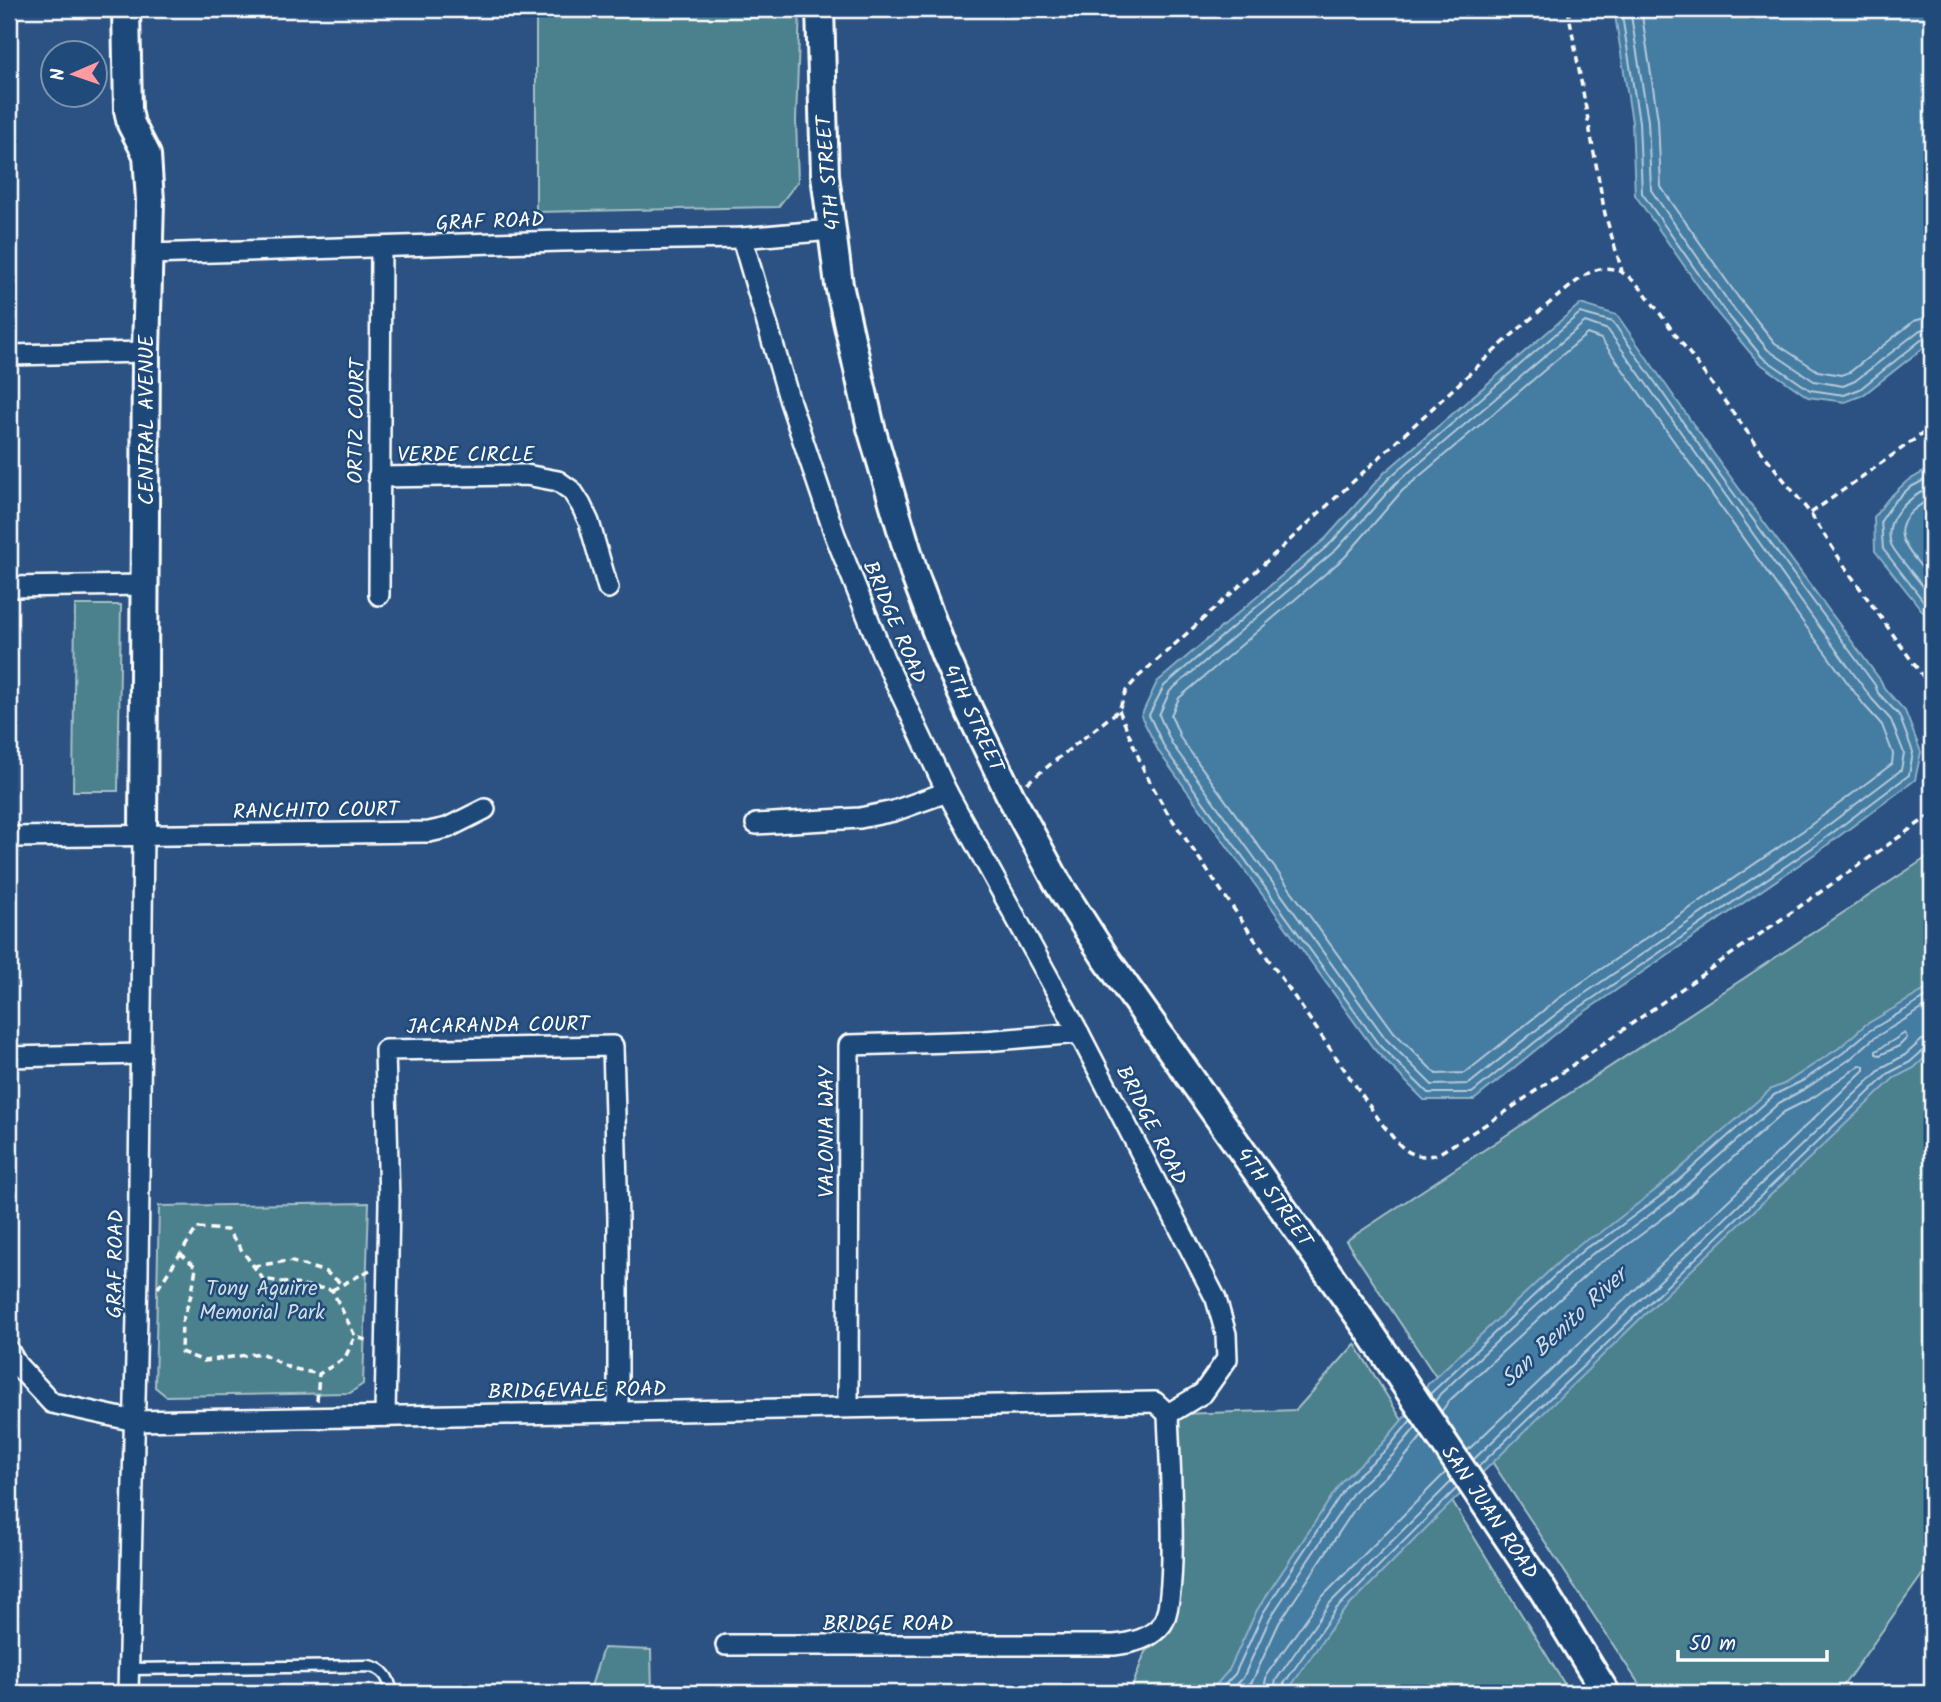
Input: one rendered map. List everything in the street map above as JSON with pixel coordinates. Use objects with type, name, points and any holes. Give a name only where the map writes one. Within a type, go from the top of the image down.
[{"type":"main road","name":"CENTRAL AVENUE","points":[[126,9],[128,110],[131,124],[147,155],[148,163],[143,835]]},
{"type":"main road","name":"4TH STREET","points":[[820,9],[823,145],[839,285],[871,428],[915,576],[945,655],[1010,795],[1058,882],[1105,957],[1370,1332]]},
{"type":"main road","name":"SAN JUAN ROAD","points":[[1370,1332],[1542,1590],[1606,1693]]},
{"type":"street","name":"GRAF ROAD","points":[[149,254],[743,238],[831,230]]},
{"type":"street","name":"BRIDGE ROAD","points":[[726,1645],[1114,1646],[1148,1637],[1163,1623],[1170,1603],[1172,1531],[1168,1414],[1203,1393],[1227,1359],[1226,1334],[1216,1299],[1079,1033],[947,792],[884,658],[835,535],[790,402],[743,238]]},
{"type":"street","name":"ORTIZ COURT","points":[[379,595],[381,248]]},
{"type":"street","points":[[9,355],[146,352]]},
{"type":"street","name":"VERDE CIRCLE","points":[[378,477],[526,475],[558,481],[572,491],[581,505],[608,588]]},
{"type":"street","points":[[9,587],[145,585]]},
{"type":"street","points":[[756,824],[860,818],[894,811],[947,792]]},
{"type":"street","name":"RANCHITO COURT","points":[[9,837],[429,832],[447,828],[485,809]]},
{"type":"street","name":"GRAF ROAD","points":[[128,1693],[135,1421],[143,835]]},
{"type":"street","name":"VALONIA WAY","points":[[848,1407],[849,1045],[985,1041],[1079,1033]]},
{"type":"street","name":"JACARANDA COURT","points":[[385,1416],[388,1260],[384,1050],[612,1046],[618,1219],[618,1412]]},
{"type":"street","points":[[9,1057],[141,1054]]},
{"type":"street","name":"BRIDGEVALE ROAD","points":[[9,1351],[17,1365],[51,1404],[135,1421],[1155,1402],[1168,1414]]},
{"type":"lane","points":[[129,1669],[369,1666],[379,1668],[385,1674],[392,1693]]},
{"type":"path","points":[[1568,9],[1605,214],[1622,271],[1645,293],[1810,513],[1932,689]]},
{"type":"path","points":[[1010,795],[1119,710],[1126,691],[1138,677],[1534,316],[1594,270],[1608,268],[1622,271]]},
{"type":"path","points":[[1810,513],[1932,427]]},
{"type":"path","points":[[1119,710],[1145,773],[1167,812],[1382,1124],[1404,1149],[1414,1156],[1438,1154],[1504,1113],[1932,814]]},
{"type":"path","points":[[154,1296],[197,1228],[227,1230],[263,1279],[332,1290],[388,1260]]},
{"type":"path","points":[[180,1253],[195,1267],[192,1292],[181,1322],[181,1352],[204,1361],[261,1353],[290,1368],[319,1374],[345,1358],[355,1336]]},
{"type":"path","points":[[254,1266],[289,1261],[326,1272],[342,1284]]},
{"type":"path","points":[[332,1290],[355,1336],[387,1348]]},
{"type":"path","points":[[318,1418],[316,1394],[319,1374]]},
{"type":"green space","points":[[536,9],[800,9],[796,120],[798,181],[778,207],[536,212]]},
{"type":"green space","points":[[75,605],[121,605],[118,791],[73,791]]},
{"type":"green space","points":[[1932,854],[1932,1561],[1838,1693],[1645,1693],[1346,1241]]},
{"type":"green space","name":"Tony Aguirre Memorial Park","points":[[369,1203],[363,1384],[350,1393],[166,1396],[155,1387],[159,1206]]},
{"type":"green space","points":[[1355,1344],[1570,1693],[1130,1693],[1145,1652],[1158,1643],[1180,1414],[1296,1410]]},
{"type":"green space","points":[[603,1648],[651,1650],[652,1693],[589,1693]]},
{"type":"water","points":[[1614,9],[1932,9],[1932,341],[1863,395],[1845,402],[1808,397],[1758,362],[1717,313],[1635,195],[1632,122]]},
{"type":"water","points":[[1580,304],[1617,315],[1721,464],[1884,688],[1905,711],[1921,752],[1915,780],[1819,851],[1574,1019],[1474,1100],[1424,1100],[1374,1049],[1159,752],[1141,716],[1157,682],[1326,538],[1384,473]]},
{"type":"water","points":[[1932,467],[1932,623],[1875,551],[1874,517],[1906,482]]},
{"type":"water","name":"San Benito River","points":[[1932,986],[1932,1051],[1914,1068],[1894,1078],[1643,1316],[1434,1520],[1341,1614],[1289,1689],[1289,1693],[1209,1693],[1229,1670],[1257,1610],[1342,1481],[1382,1444],[1417,1402],[1428,1384],[1583,1241],[1599,1234],[1658,1188],[1771,1089],[1784,1084],[1839,1048],[1865,1025]]}]
